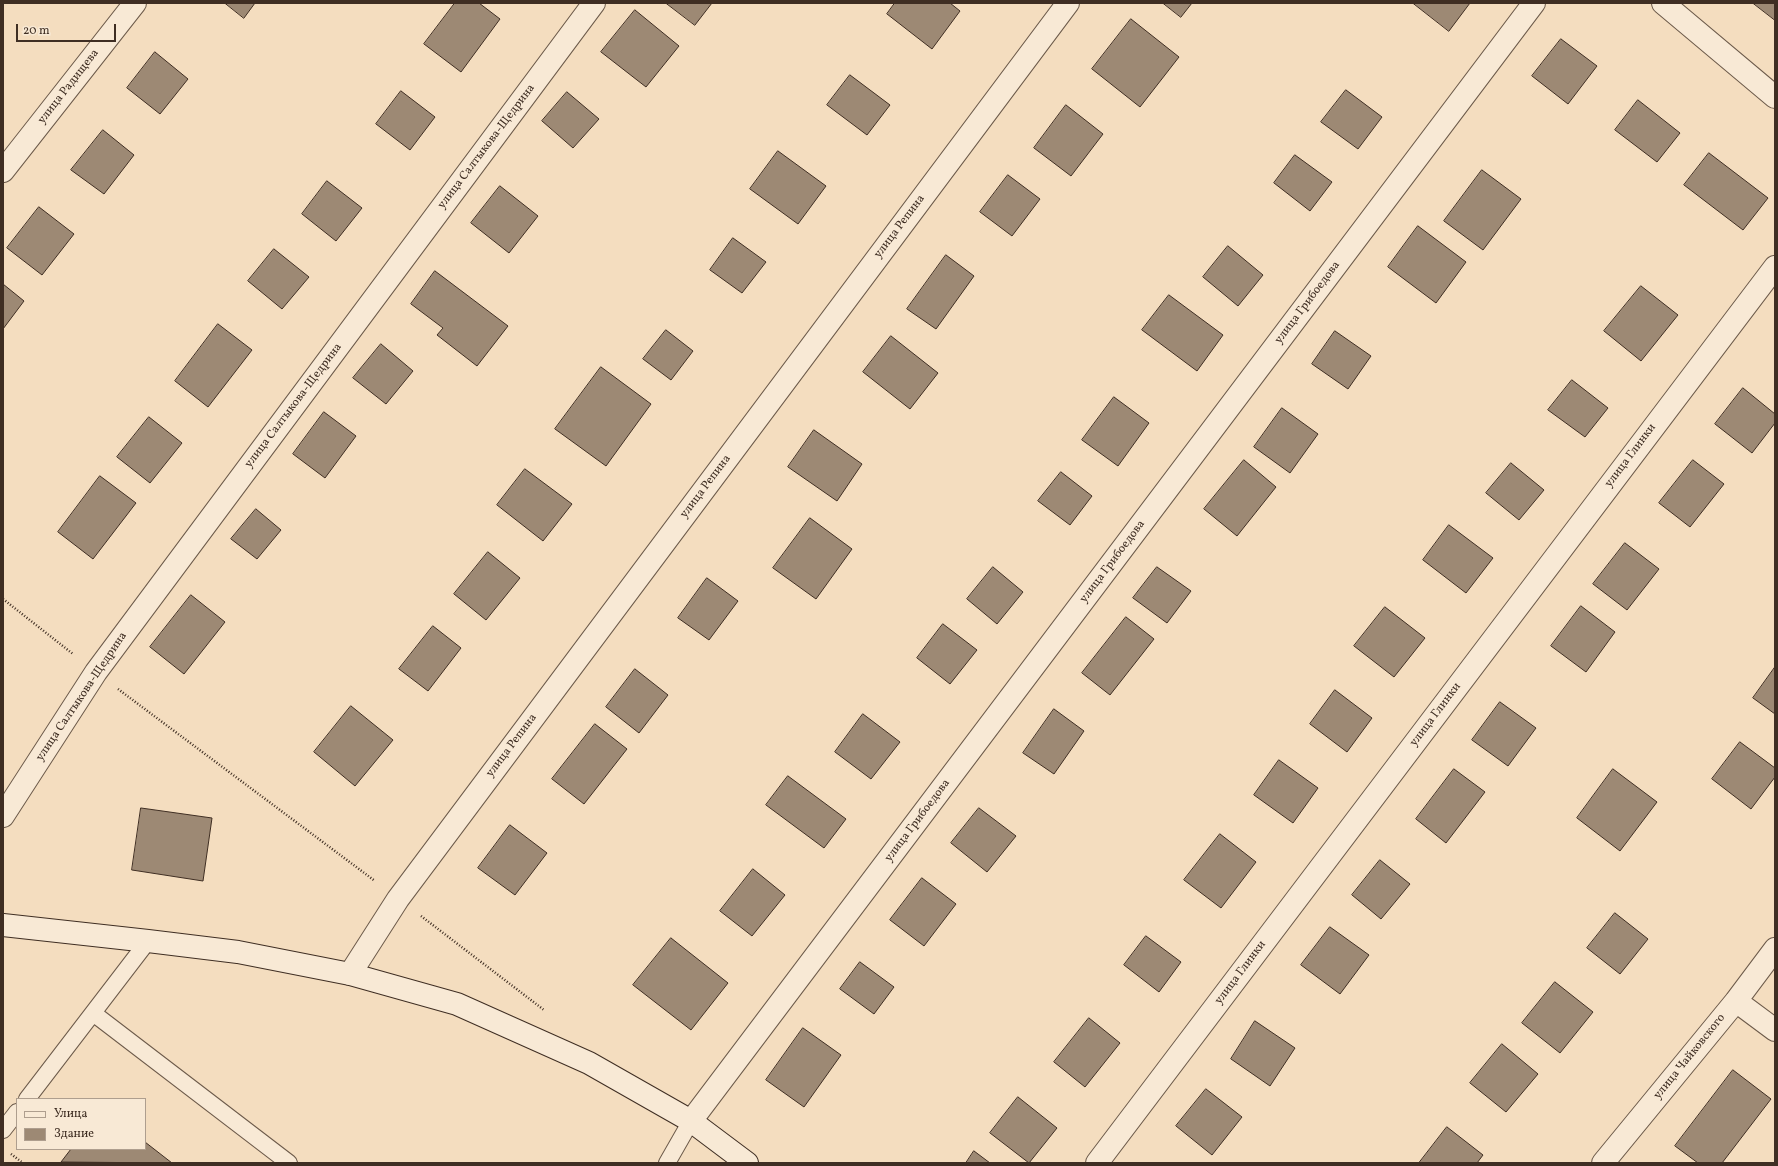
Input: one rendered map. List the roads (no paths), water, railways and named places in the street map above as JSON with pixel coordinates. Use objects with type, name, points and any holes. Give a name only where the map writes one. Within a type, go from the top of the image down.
[{"type":"street","name":"улица Радищева","points":[[3,171],[135,3]]},
{"type":"street","name":"улица Салтыкова-Щедрина","points":[[3,816],[96,672],[594,3]]},
{"type":"street","name":"улица Репина","points":[[350,974],[398,899],[1068,3]]},
{"type":"street","name":"улица Грибоедова","points":[[691,1121],[1534,3]]},
{"type":"street","points":[[1663,3],[1775,97]]},
{"type":"street","name":"улица Глинки","points":[[1097,1163],[1775,267]]},
{"type":"street","points":[[3,925],[238,952],[350,974],[457,1004],[589,1063],[691,1121],[748,1163]]},
{"type":"street","name":"улица Чайковского","points":[[1603,1163],[1736,1001],[1775,949]]},
{"type":"street","points":[[1736,1001],[1775,1030]]},
{"type":"lane","points":[[28,1098],[148,941]]},
{"type":"lane","points":[[92,1013],[289,1163]]},
{"type":"lane","points":[[3,1130],[16,1113]]},
{"type":"lane","points":[[667,1163],[691,1121]]}]
